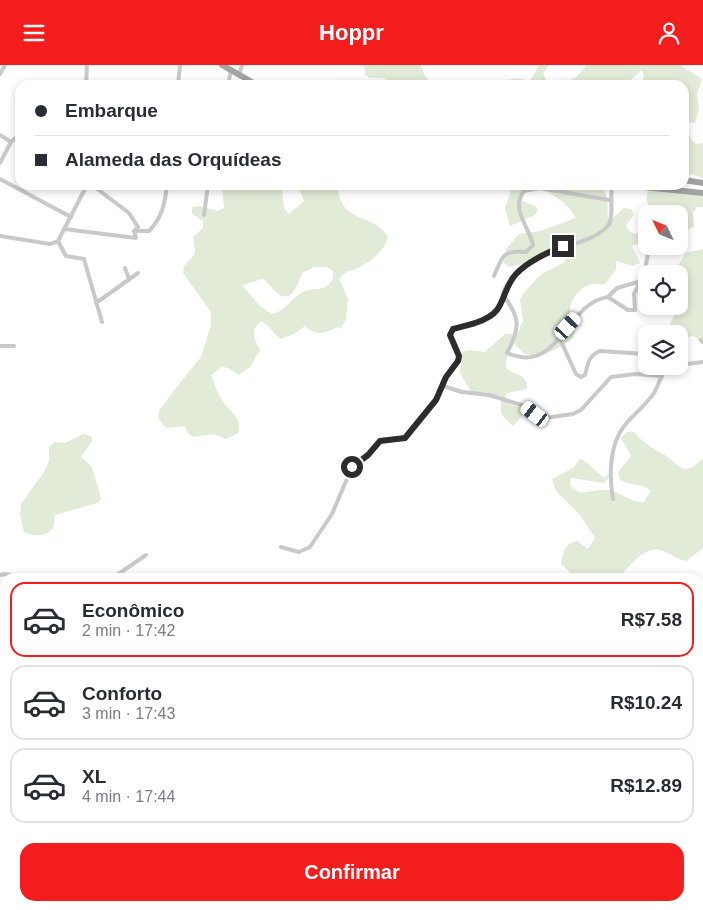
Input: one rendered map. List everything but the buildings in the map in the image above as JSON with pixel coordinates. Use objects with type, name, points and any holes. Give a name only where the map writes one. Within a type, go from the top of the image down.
[{"type":"main road","points":[[222,65],[248,80]]},
{"type":"main road","points":[[689,182],[703,183]]},
{"type":"main road","points":[[673,190],[703,193]]},
{"type":"street","points":[[0,74],[5,65]]},
{"type":"street","points":[[86,80],[87,65]]},
{"type":"street","points":[[178,80],[180,65]]},
{"type":"street","points":[[239,75],[242,65]]},
{"type":"street","points":[[229,80],[231,70]]},
{"type":"street","points":[[0,135],[11,142]]},
{"type":"street","points":[[0,163],[11,142],[15,138]]},
{"type":"street","points":[[0,179],[15,187]]},
{"type":"street","points":[[21,190],[71,217]]},
{"type":"street","points":[[0,236],[50,244],[58,241],[84,190]]},
{"type":"street","points":[[98,190],[134,219],[138,227],[134,231]]},
{"type":"street","points":[[134,231],[149,231],[155,225],[164,206],[166,190]]},
{"type":"street","points":[[204,215],[207,190]]},
{"type":"street","points":[[494,276],[502,258],[507,253],[513,250],[526,252],[534,245],[517,207],[518,198],[527,190]]},
{"type":"street","points":[[553,190],[609,199]]},
{"type":"street","points":[[281,547],[299,552],[310,547],[336,507],[352,467],[368,455],[380,441],[402,439],[428,412],[459,356],[450,332],[453,329],[486,319],[498,309],[508,283],[518,272],[537,259],[563,246],[589,239],[602,232],[610,224],[612,216],[609,199],[610,190]]},
{"type":"street","points":[[64,229],[136,238],[134,231]]},
{"type":"street","points":[[58,241],[66,255],[84,259],[102,322]]},
{"type":"street","points":[[125,268],[129,279]]},
{"type":"street","points":[[96,303],[138,273]]},
{"type":"street","points":[[503,295],[510,303],[517,324],[517,337],[507,353],[520,358],[535,357],[560,339],[568,326],[594,300],[608,297],[616,289],[638,282]]},
{"type":"street","points":[[608,297],[632,311],[636,306],[636,288],[638,286]]},
{"type":"street","points":[[560,339],[576,374],[581,377],[585,375],[587,362],[594,354],[600,351],[638,354]]},
{"type":"street","points":[[0,347],[14,346]]},
{"type":"street","points":[[688,364],[703,361]]},
{"type":"street","points":[[443,386],[462,392],[489,395],[525,406],[545,418],[573,415],[589,404],[611,377],[635,374],[662,376],[654,393],[624,426],[620,434],[610,469],[613,499]]},
{"type":"street","points":[[120,573],[146,555]]},
{"type":"green space","points":[[364,65],[421,65],[428,80],[385,80],[384,78],[370,78],[365,75]]},
{"type":"green space","points":[[539,65],[549,65],[543,74],[546,80],[531,80]]},
{"type":"green space","points":[[586,65],[680,65],[702,79],[697,95],[699,109],[695,123],[689,122],[689,80],[642,80],[644,77],[642,70],[631,80],[571,80],[579,74]]},
{"type":"green space","points":[[689,135],[696,144],[703,143],[703,178],[689,175]]},
{"type":"green space","points":[[222,190],[282,190],[284,208],[289,214],[304,201],[300,190],[339,190],[344,206],[358,217],[382,229],[388,237],[382,250],[374,258],[344,274],[339,279],[348,299],[346,320],[340,329],[338,327],[317,333],[305,326],[294,334],[280,339],[266,324],[261,321],[257,325],[254,335],[260,350],[250,367],[239,375],[228,368],[222,367],[211,375],[219,395],[239,423],[238,433],[226,439],[213,434],[193,437],[187,432],[185,426],[166,428],[158,418],[159,411],[201,357],[211,325],[211,312],[183,273],[184,266],[195,253],[193,237],[203,228],[203,221],[192,214],[192,207],[199,206],[218,211],[224,208]],"holes":[[[314,267],[327,267],[333,271],[332,280],[328,285],[323,288],[305,291],[281,310],[272,314],[261,307],[242,285],[262,279],[277,293],[286,296],[294,291],[302,273]]]},
{"type":"green space","points":[[511,190],[532,190],[524,192],[518,199],[535,206],[538,210],[535,215],[510,226],[505,208]]},
{"type":"green space","points":[[540,190],[603,190],[608,203],[608,218],[614,217],[624,208],[631,209],[634,215],[626,225],[629,231],[635,234],[638,233],[638,243],[632,246],[640,263],[633,266],[616,261],[616,270],[605,284],[588,285],[579,292],[570,307],[574,325],[573,338],[550,352],[537,355],[523,353],[514,343],[523,320],[520,300],[541,274],[565,262],[562,253],[553,247],[531,262],[509,267],[504,263],[506,249],[519,234],[540,231],[576,218],[557,198]]},
{"type":"green space","points":[[652,190],[703,194],[703,207],[697,207],[693,213],[694,226],[688,230],[688,205],[648,205],[648,191]]},
{"type":"green space","points":[[703,249],[703,344],[694,336],[688,337],[688,325],[670,325],[674,315],[688,315],[688,265],[678,265],[685,255],[688,255],[688,253]]},
{"type":"green space","points":[[505,334],[512,334],[506,368],[523,378],[527,384],[527,389],[507,393],[505,399],[509,404],[522,408],[525,413],[513,426],[501,414],[501,401],[492,394],[467,394],[470,390],[460,373],[462,352],[469,350],[485,352]]},
{"type":"green space","points":[[627,432],[634,432],[653,449],[685,469],[696,465],[703,458],[703,548],[686,561],[660,550],[648,551],[637,558],[623,573],[570,573],[561,564],[565,549],[569,544],[577,541],[588,549],[595,538],[580,515],[556,491],[552,479],[573,468],[580,459],[605,478],[608,473],[609,478],[604,483],[571,478],[570,485],[574,489],[583,492],[612,491],[634,501],[644,502],[651,491],[648,488],[620,480],[618,472],[631,456],[621,438]]},
{"type":"green space","points":[[83,434],[91,436],[92,441],[81,457],[91,466],[101,499],[97,503],[55,515],[53,527],[47,533],[35,535],[24,532],[20,514],[21,504],[44,472],[49,461],[49,447],[55,442],[65,443]]},
{"type":"route","points":[[352,467],[368,455],[380,441],[405,438],[428,412],[436,400],[446,377],[458,361],[459,356],[450,332],[453,329],[486,319],[498,309],[508,283],[518,272],[543,255],[563,246]]}]
